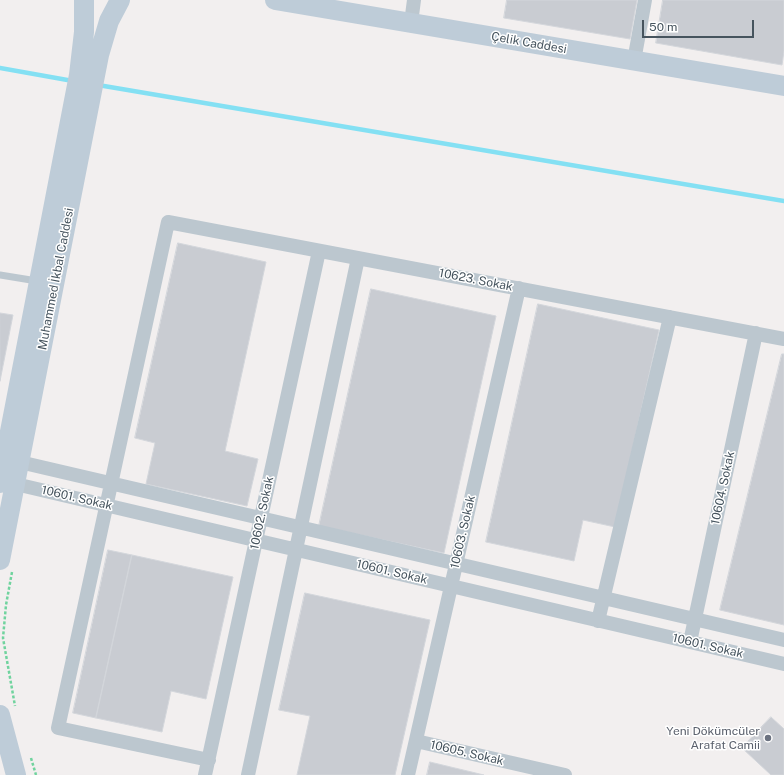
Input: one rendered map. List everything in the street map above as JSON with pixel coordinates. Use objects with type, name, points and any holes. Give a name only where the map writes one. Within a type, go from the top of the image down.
[{"type":"street","name":"Muhammed İkbal Caddesi","points":[[84,0],[84,32],[91,52]]},
{"type":"street","name":"Muhammed İkbal Caddesi","points":[[0,560],[5,483],[12,461],[91,52],[110,21],[120,0]]},
{"type":"street","name":"Çelik Caddesi","points":[[274,0],[784,86]]},
{"type":"street","points":[[411,23],[414,0]]},
{"type":"street","points":[[634,61],[645,0]]},
{"type":"street","name":"Muhammed İkbal Caddesi","points":[[12,461],[39,282],[79,118]]},
{"type":"street","name":"10623. Sokak","points":[[112,484],[168,222],[784,338]]},
{"type":"street","name":"10602. Sokak","points":[[205,775],[319,251]]},
{"type":"street","points":[[248,775],[358,258]]},
{"type":"street","name":"10603. Sokak","points":[[408,775],[519,288]]},
{"type":"street","points":[[598,621],[670,317]]},
{"type":"street","name":"10604. Sokak","points":[[690,642],[756,333]]},
{"type":"street","name":"10601. Sokak","points":[[12,461],[784,640]]},
{"type":"street","name":"10601. Sokak","points":[[5,483],[107,505],[784,664]]},
{"type":"street","points":[[112,484],[58,728],[209,760]]},
{"type":"street","points":[[0,715],[16,775]]},
{"type":"street","name":"10605. Sokak","points":[[416,741],[565,775]]},
{"type":"lane","points":[[0,275],[39,282]]},
{"type":"building","points":[[507,0],[637,0],[630,39],[504,18]]},
{"type":"building","points":[[663,0],[784,0],[784,51],[782,65],[656,43]]},
{"type":"building","points":[[178,243],[266,262],[225,451],[258,459],[247,506],[146,484],[155,443],[135,438]]},
{"type":"building","points":[[371,289],[496,316],[444,553],[319,526]]},
{"type":"building","points":[[538,304],[659,330],[615,527],[583,520],[574,561],[486,542]]},
{"type":"building","points":[[0,313],[13,315],[0,381]]},
{"type":"building","points":[[782,354],[784,354],[784,625],[720,610]]},
{"type":"building","points":[[108,550],[132,555],[96,718],[73,713]]},
{"type":"building","points":[[132,555],[233,577],[206,699],[171,691],[162,732],[96,718]]},
{"type":"building","points":[[305,593],[430,620],[395,775],[297,775],[310,716],[279,710]]},
{"type":"building","name":"Yeni Dökümcüler Arafat Camii","points":[[771,717],[784,729],[784,775],[771,775],[742,748]]},
{"type":"building","points":[[430,762],[484,775],[427,775]]},
{"type":"waterway","points":[[0,68],[73,81]]},
{"type":"waterway","points":[[98,85],[784,201]]},
{"type":"place","name":"Yeni Dökümcüler Arafat Camii","points":[[768,738]]}]
